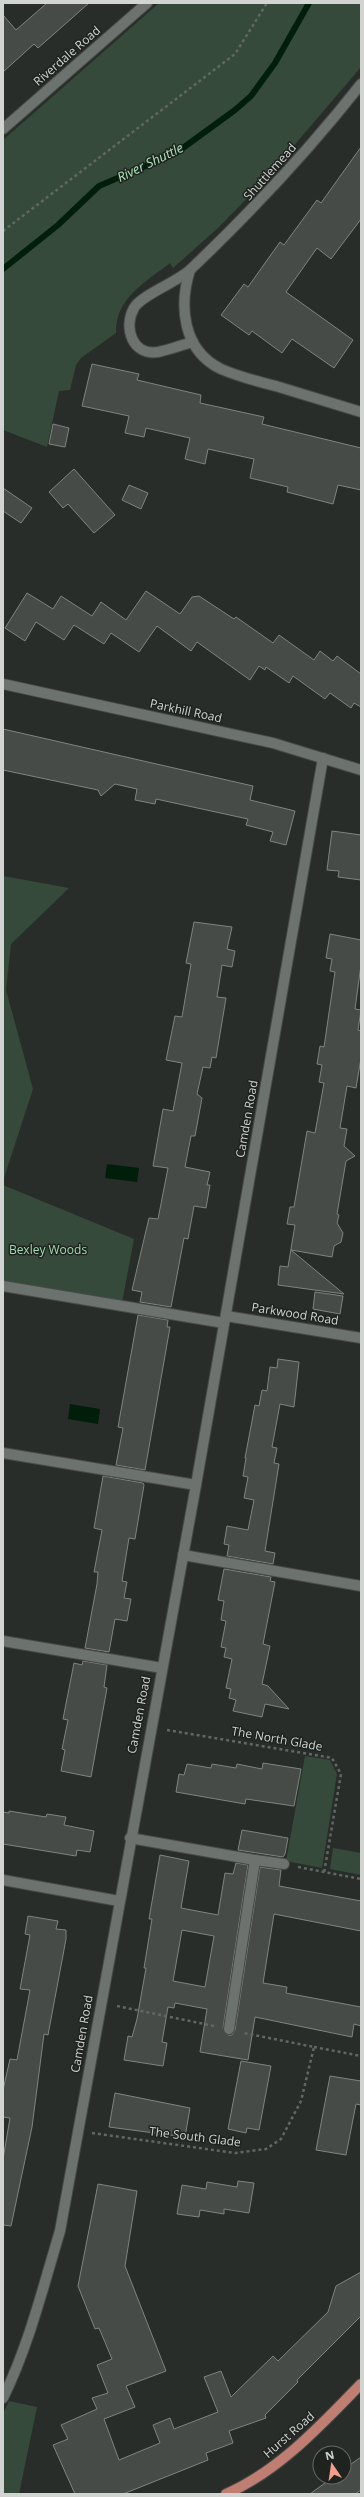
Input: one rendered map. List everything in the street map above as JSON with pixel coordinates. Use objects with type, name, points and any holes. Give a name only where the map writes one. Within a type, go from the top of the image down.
[{"type":"main road","name":"Hurst Road","points":[[226,2494],[257,2478],[280,2460],[361,2384]]},
{"type":"street","name":"Riverdale Road","points":[[3,129],[147,3]]},
{"type":"street","name":"Shuttlemead","points":[[193,342],[157,352],[143,349],[133,343],[128,331],[130,317],[135,306],[190,270],[274,187],[361,84]]},
{"type":"street","points":[[190,270],[184,292],[183,310],[193,342],[219,368],[361,412]]},
{"type":"street","name":"Parkhill Road","points":[[3,684],[273,743],[361,770]]},
{"type":"street","name":"Camden Road","points":[[3,2398],[16,2371],[30,2332],[60,2231],[150,1727],[196,1485],[323,758]]},
{"type":"street","name":"Parkwood Road","points":[[3,1286],[361,1338]]},
{"type":"street","points":[[3,1453],[196,1485]]},
{"type":"street","points":[[183,1555],[361,1586]]},
{"type":"street","name":"Camden Road","points":[[3,1640],[162,1668]]},
{"type":"street","points":[[130,1838],[284,1864]]},
{"type":"street","points":[[229,2029],[255,1860]]},
{"type":"street","points":[[3,1880],[119,1901]]},
{"type":"path","points":[[3,230],[235,54],[268,3]]},
{"type":"path","name":"The North Glade","points":[[150,1727],[332,1758],[341,1774],[324,1873]]},
{"type":"path","points":[[284,1864],[361,1879]]},
{"type":"path","points":[[101,2002],[361,2056]]},
{"type":"path","name":"The South Glade","points":[[78,2131],[235,2153],[266,2149],[281,2139],[301,2101],[314,2047]]},
{"type":"green space","points":[[159,3],[361,3],[361,67],[262,183],[218,228],[173,268],[170,263],[142,284],[126,300],[117,321],[116,333],[81,358],[76,365],[70,390],[59,391],[47,447],[3,430],[3,140]]},
{"type":"green space","points":[[3,876],[69,888],[11,944],[6,990],[33,1089],[3,1181]]},
{"type":"green space","name":"Bexley Woods","points":[[3,1185],[134,1239],[121,1308],[3,1285]]},
{"type":"green space","points":[[305,1756],[330,1760],[337,1774],[322,1868],[286,1861]]},
{"type":"green space","points":[[333,1848],[361,1853],[361,1875],[330,1869]]},
{"type":"green space","points":[[9,2401],[37,2407],[19,2494],[3,2494],[3,2414]]},
{"type":"shaded area","points":[[107,1164],[139,1168],[137,1182],[105,1178]]},
{"type":"shaded area","points":[[70,1404],[100,1409],[98,1424],[68,1419]]},
{"type":"building","points":[[47,3],[89,3],[38,48],[34,44],[3,72],[3,15],[16,30]]},
{"type":"building","points":[[361,147],[361,219],[331,259],[317,248],[286,292],[353,340],[334,368],[292,339],[282,353],[252,331],[249,335],[221,315],[244,284],[248,287],[280,242],[284,245],[317,200],[321,203]]},
{"type":"building","points":[[92,364],[139,374],[137,380],[201,395],[200,403],[264,417],[262,424],[361,448],[361,490],[338,485],[333,504],[287,492],[288,487],[250,478],[254,459],[208,449],[205,464],[185,459],[190,438],[146,428],[144,437],[125,433],[129,416],[82,406]]},
{"type":"building","points":[[53,424],[69,428],[65,447],[49,444]]},
{"type":"building","points":[[74,469],[115,515],[94,533],[68,504],[63,508],[49,492]]},
{"type":"building","points":[[129,485],[148,493],[141,509],[122,500]]},
{"type":"building","points":[[3,488],[32,508],[21,523],[3,511]]},
{"type":"building","points":[[146,591],[180,614],[192,597],[199,596],[234,619],[236,617],[273,643],[279,635],[314,660],[320,651],[333,661],[337,656],[361,674],[361,707],[354,703],[351,708],[330,693],[325,699],[293,676],[289,683],[266,667],[265,670],[259,666],[250,680],[197,642],[191,651],[157,626],[139,652],[111,633],[104,644],[74,625],[64,640],[36,622],[25,641],[5,628],[27,593],[53,609],[61,596],[92,616],[101,602],[126,620]]},
{"type":"building","points":[[3,729],[253,786],[250,800],[295,811],[286,845],[270,841],[273,832],[246,825],[248,819],[156,799],[155,804],[135,800],[137,789],[115,784],[101,796],[98,790],[3,770]]},
{"type":"building","points":[[332,831],[361,835],[361,880],[338,877],[339,871],[327,870]]},
{"type":"building","points":[[194,922],[232,927],[227,949],[235,951],[232,967],[222,965],[217,997],[226,998],[216,1058],[212,1057],[210,1068],[203,1067],[197,1094],[202,1098],[195,1136],[191,1136],[185,1167],[210,1172],[207,1185],[210,1185],[206,1208],[194,1206],[188,1239],[184,1238],[171,1307],[140,1302],[142,1292],[132,1290],[149,1218],[158,1219],[168,1168],[153,1166],[163,1109],[173,1111],[182,1063],[166,1060],[175,1016],[182,1017],[191,964],[186,963]]},
{"type":"building","points":[[330,934],[361,940],[361,965],[355,1009],[361,1010],[358,1030],[361,1031],[361,1058],[356,1088],[347,1086],[340,1128],[347,1129],[344,1146],[355,1156],[346,1161],[337,1214],[339,1215],[337,1223],[343,1233],[341,1242],[334,1246],[332,1257],[291,1250],[344,1294],[278,1285],[280,1266],[288,1267],[295,1225],[287,1224],[290,1207],[294,1207],[307,1131],[315,1133],[324,1083],[319,1082],[322,1065],[317,1064],[320,1046],[324,1047],[335,972],[330,971],[332,959],[326,958]]},
{"type":"building","points":[[315,1292],[343,1296],[340,1314],[313,1309]]},
{"type":"building","points":[[138,1315],[168,1320],[167,1327],[170,1327],[145,1470],[116,1465],[123,1428],[118,1427]]},
{"type":"building","points":[[278,1359],[299,1362],[294,1407],[280,1404],[272,1447],[277,1448],[274,1463],[279,1464],[265,1551],[275,1553],[273,1564],[227,1556],[229,1545],[224,1544],[227,1526],[248,1530],[254,1500],[244,1498],[248,1477],[243,1476],[245,1458],[255,1405],[259,1406],[262,1390],[267,1391],[270,1367],[277,1368]]},
{"type":"building","points":[[103,1476],[143,1483],[144,1485],[135,1539],[129,1538],[122,1581],[127,1582],[124,1598],[131,1599],[127,1621],[115,1619],[109,1652],[85,1648],[97,1584],[98,1572],[94,1572],[102,1530],[94,1528]]},
{"type":"building","points":[[224,1569],[271,1577],[270,1581],[275,1582],[263,1644],[270,1646],[262,1684],[268,1686],[289,1709],[265,1704],[262,1717],[233,1711],[236,1700],[229,1698],[231,1689],[226,1688],[232,1659],[224,1657],[226,1648],[221,1647],[226,1621],[221,1620],[224,1601],[218,1600]]},
{"type":"building","points":[[83,1661],[107,1665],[104,1687],[107,1688],[91,1777],[61,1771],[65,1750],[62,1749],[68,1720],[63,1719],[74,1663],[82,1665]]},
{"type":"building","points":[[263,1763],[301,1769],[294,1806],[246,1799],[245,1804],[176,1792],[179,1774],[184,1775],[187,1764],[211,1768],[212,1764],[236,1768],[237,1764],[262,1769]]},
{"type":"building","points":[[9,1811],[46,1817],[47,1814],[66,1817],[64,1825],[94,1831],[90,1852],[77,1850],[76,1856],[3,1844],[3,1812],[9,1813]]},
{"type":"building","points":[[242,1830],[288,1838],[285,1854],[283,1857],[238,1850]]},
{"type":"building","points":[[160,1855],[189,1861],[181,1908],[218,1915],[225,1873],[233,1874],[236,1863],[248,1865],[223,2028],[228,2035],[232,2035],[235,2030],[260,1867],[281,1870],[279,1886],[361,1901],[361,1931],[274,1914],[263,1983],[287,1987],[286,1993],[361,2007],[361,2026],[354,2024],[352,2037],[255,2017],[248,2060],[200,2052],[207,2009],[175,2003],[174,2008],[168,2007],[162,2042],[167,2043],[163,2066],[124,2060],[128,2036],[132,2037],[137,2019],[146,1968],[144,1968],[152,1919],[149,1919]],"holes":[[[182,1930],[214,1936],[205,1987],[173,1981]]]},
{"type":"building","points":[[28,1916],[58,1921],[56,1929],[66,1930],[66,1939],[48,2035],[44,2034],[32,2127],[11,2226],[3,2225],[3,2159],[10,2118],[3,2117],[3,2090],[10,2059],[17,2060],[30,1990],[20,1989],[30,1935],[25,1934]]},
{"type":"building","points":[[241,2061],[271,2066],[259,2130],[247,2128],[246,2133],[228,2129]]},
{"type":"building","points":[[330,2076],[361,2081],[361,2105],[356,2104],[346,2155],[316,2150]]},
{"type":"building","points":[[115,2093],[190,2108],[185,2137],[109,2127]]},
{"type":"building","points":[[238,2181],[254,2183],[249,2213],[224,2209],[224,2214],[200,2210],[199,2217],[177,2214],[182,2185],[206,2189],[207,2182],[237,2187]]},
{"type":"building","points":[[98,2184],[137,2191],[125,2266],[166,2371],[126,2386],[135,2407],[104,2419],[119,2460],[160,2443],[153,2425],[170,2418],[174,2429],[218,2412],[204,2377],[221,2371],[231,2397],[273,2356],[278,2361],[328,2312],[336,2286],[361,2272],[361,2316],[297,2380],[298,2382],[265,2415],[266,2418],[229,2431],[233,2443],[206,2453],[208,2460],[123,2494],[75,2494],[53,2445],[68,2439],[61,2425],[97,2409],[92,2398],[108,2393],[97,2365],[112,2359],[99,2328],[95,2329],[78,2286]]},
{"type":"building","points":[[361,2457],[361,2490],[355,2494],[310,2494],[322,2485],[352,2485],[352,2463]]},
{"type":"waterway","name":"River Shuttle","points":[[3,269],[58,225],[99,186],[176,153],[235,110],[251,96],[275,63],[309,3]]}]
